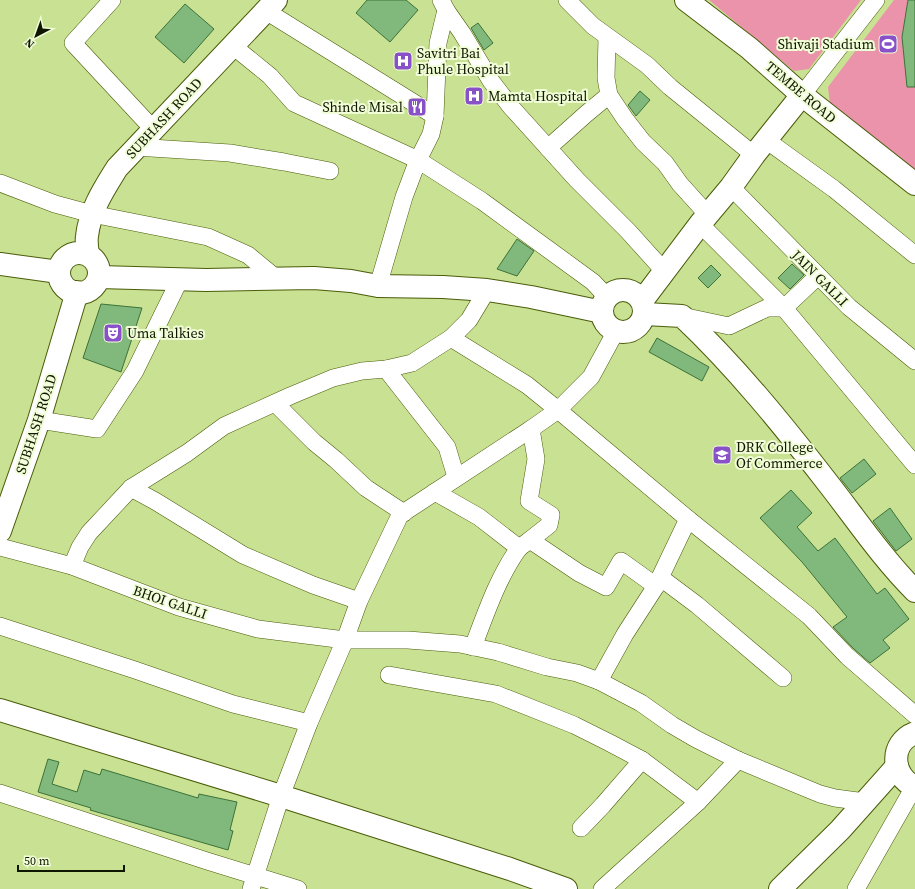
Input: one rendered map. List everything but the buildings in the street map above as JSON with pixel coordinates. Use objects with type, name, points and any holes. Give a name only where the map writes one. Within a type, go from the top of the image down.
[{"type":"main road","name":"TEMBE ROAD","points":[[686,0],[749,48],[802,95],[915,184]]},
{"type":"main road","name":"SUBHASH ROAD","points":[[88,254],[87,236],[92,214],[101,194],[117,168],[135,147],[271,6]]},
{"type":"main road","points":[[802,95],[731,187],[704,219],[665,272],[643,307],[643,320],[635,330],[622,333],[606,324],[605,304],[617,290],[629,290],[634,293],[643,307],[682,316],[710,342],[748,384],[817,468],[898,573],[915,590]]},
{"type":"main road","points":[[81,253],[88,254],[93,258],[99,270],[99,277],[92,288],[86,291],[76,292],[67,289],[60,279],[59,272],[60,265],[68,255],[81,253]]},
{"type":"main road","points":[[0,264],[59,272]]},
{"type":"main road","points":[[99,277],[206,280],[314,278],[351,281],[378,286],[443,287],[487,290],[531,297],[605,304]]},
{"type":"main road","name":"SUBHASH ROAD","points":[[0,531],[39,420],[76,292]]},
{"type":"main road","points":[[0,710],[281,796],[510,869],[566,889]]},
{"type":"main road","points":[[915,733],[905,739],[899,747],[896,756],[896,766],[900,775],[915,787]]},
{"type":"main road","points":[[780,889],[840,830],[896,766]]},
{"type":"street","points":[[112,0],[73,43],[153,129]]},
{"type":"street","points":[[567,0],[593,26],[647,65],[670,87],[760,148],[834,189],[915,255]]},
{"type":"street","points":[[802,95],[876,0]]},
{"type":"street","points":[[378,286],[404,197],[418,160],[431,134],[435,116],[438,43],[443,5]]},
{"type":"street","points":[[443,5],[491,81],[511,107],[577,180],[628,231],[665,272]]},
{"type":"street","points":[[271,6],[435,116]]},
{"type":"street","points":[[607,37],[606,78],[609,95],[624,119],[643,142],[665,163],[704,219],[784,308],[915,465]]},
{"type":"street","points":[[233,46],[270,76],[294,103],[418,160],[482,201],[593,282],[605,304]]},
{"type":"street","points":[[548,148],[609,95]]},
{"type":"street","points":[[135,147],[230,153],[330,171]]},
{"type":"street","points":[[0,183],[55,204],[92,214],[208,236],[248,255],[277,279]]},
{"type":"street","name":"JAIN GALLI","points":[[731,187],[849,307],[915,361]]},
{"type":"street","points":[[682,316],[729,326],[767,308],[784,308],[818,276]]},
{"type":"street","points":[[39,420],[97,429],[135,371],[180,279]]},
{"type":"street","points":[[72,566],[80,547],[89,533],[131,488],[187,453],[224,426],[334,378],[362,371],[386,370],[412,362],[451,338],[468,320],[487,290]]},
{"type":"street","points":[[253,883],[281,796],[309,723],[345,640],[359,601],[400,515],[558,410],[592,377],[616,331]]},
{"type":"street","points":[[451,338],[527,385],[558,410],[688,519],[809,616],[847,656],[915,715]]},
{"type":"street","points":[[386,370],[447,447],[456,477]]},
{"type":"street","points":[[275,403],[314,442],[366,488],[404,513]]},
{"type":"street","points":[[473,646],[500,580],[510,561],[525,544],[549,525],[551,515],[528,501],[536,459],[531,429]]},
{"type":"street","points":[[131,488],[155,501],[243,556],[313,585],[359,601]]},
{"type":"street","points":[[435,492],[525,544],[606,587],[621,561],[697,605],[783,678]]},
{"type":"street","points":[[599,681],[625,634],[659,582],[688,519]]},
{"type":"street","name":"BHOI GALLI","points":[[0,547],[72,566],[179,607],[258,629],[345,640],[408,640],[460,644],[498,652],[547,667],[577,673],[599,681],[641,703],[696,739],[738,760],[820,794],[835,798],[865,802]]},
{"type":"street","points":[[0,626],[233,704],[309,723]]},
{"type":"street","points":[[389,675],[496,694],[574,725],[642,760],[698,802]]},
{"type":"street","points":[[581,828],[642,760]]},
{"type":"street","points":[[602,889],[698,802],[738,760]]},
{"type":"street","points":[[856,889],[915,787]]},
{"type":"street","points":[[0,793],[253,883],[298,889]]},
{"type":"shaded area","points":[[709,0],[861,0],[809,69],[794,71]]},
{"type":"shaded area","name":"Shivaji Stadium","points":[[894,0],[915,0],[915,172],[830,105],[828,87]]},
{"type":"place","name":"Shivaji Stadium","points":[[888,44]]},
{"type":"place","name":"Savitri Bai Phule Hospital","points":[[403,61]]},
{"type":"place","name":"Mamta Hospital","points":[[474,96]]},
{"type":"place","name":"Shinde Misal","points":[[417,107]]},
{"type":"place","name":"Uma Talkies","points":[[113,333]]},
{"type":"place","name":"DRK College Of Commerce","points":[[722,455]]}]
